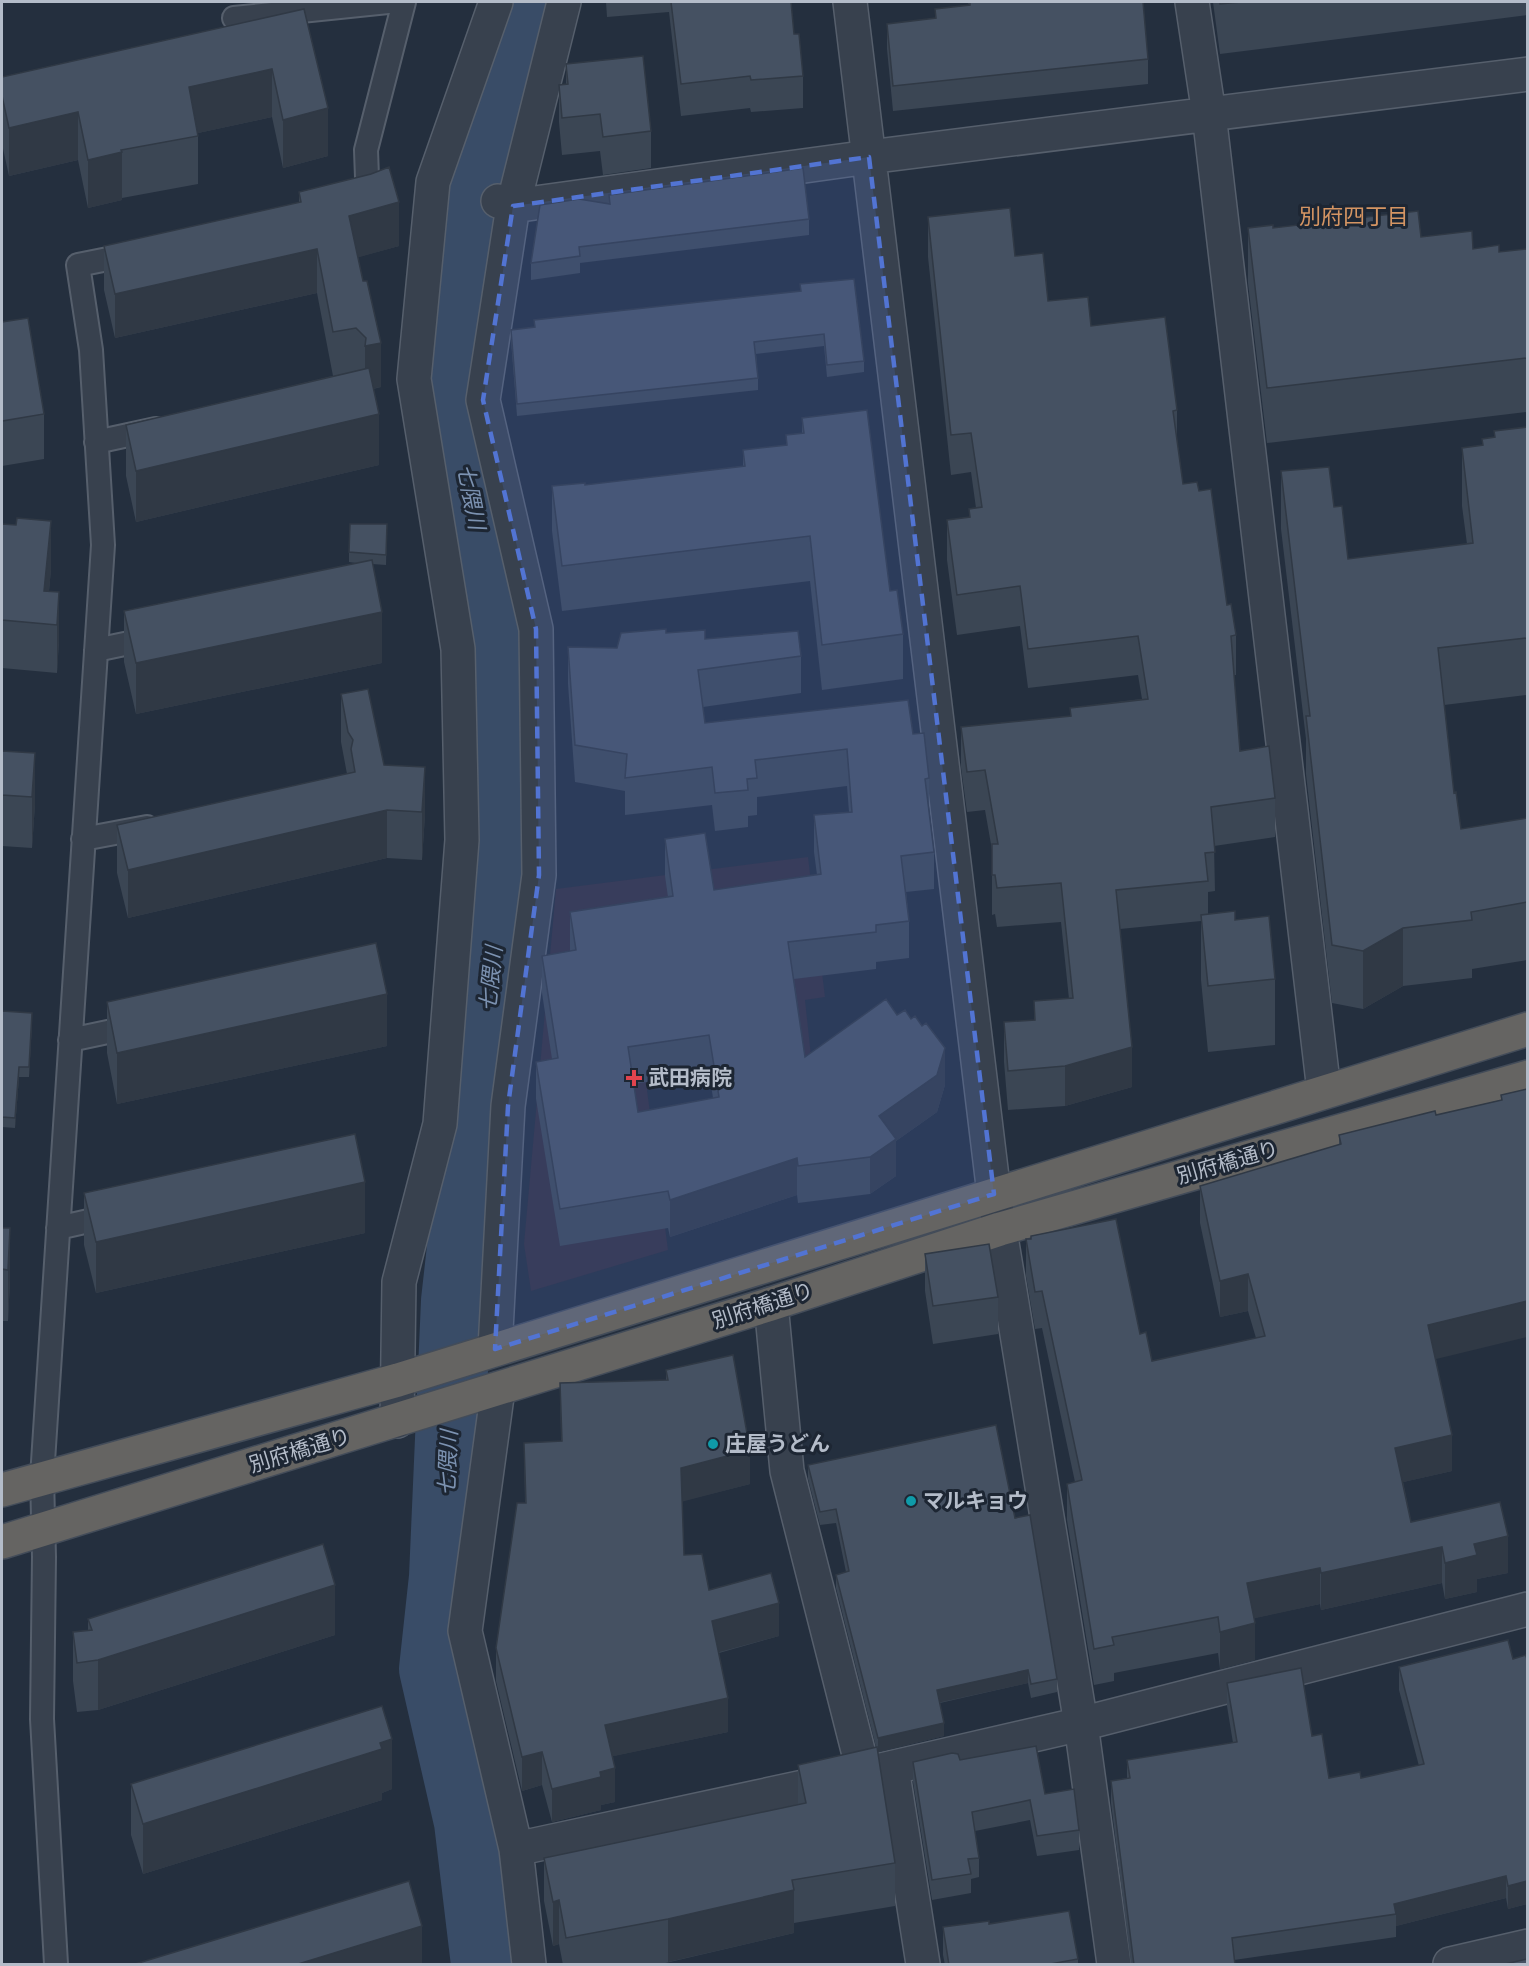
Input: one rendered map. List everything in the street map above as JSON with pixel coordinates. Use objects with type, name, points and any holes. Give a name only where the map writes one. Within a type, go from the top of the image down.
[{"type":"highway","name":"別府橋通り","points":[[2,1490],[407,1377],[1527,1029]]},
{"type":"highway","name":"別府橋通り","points":[[2,1542],[405,1419],[1000,1229],[1527,1077]]},
{"type":"street","points":[[405,1419],[407,1377],[399,1282],[440,1125],[462,840],[458,649],[414,379],[445,185],[496,2]]},
{"type":"street","points":[[491,1351],[508,1106],[539,875],[537,629],[483,400],[506,203],[564,2]]},
{"type":"street","points":[[850,2],[994,1194],[1081,1724],[1114,1965]]},
{"type":"street","points":[[1192,2],[1209,114],[1324,1091]]},
{"type":"street","points":[[506,203],[1527,74]]},
{"type":"street","points":[[771,1304],[788,1471],[878,1771],[922,1965]]},
{"type":"street","points":[[492,1391],[465,1631],[516,1849],[529,1965]]},
{"type":"street","points":[[516,1849],[878,1771],[1081,1724],[1527,1609]]},
{"type":"street","points":[[1450,1965],[1527,1946]]},
{"type":"lane","points":[[234,18],[388,2]]},
{"type":"lane","points":[[345,210],[368,205],[366,150],[404,2]]},
{"type":"lane","points":[[56,1965],[42,1719],[44,1530],[42,1477],[103,545],[91,350],[78,265],[159,248]]},
{"type":"lane","points":[[96,442],[178,424]]},
{"type":"lane","points":[[96,650],[175,633]]},
{"type":"lane","points":[[83,839],[165,824]]},
{"type":"lane","points":[[70,1041],[162,1020]]},
{"type":"lane","points":[[58,1228],[139,1210]]},
{"type":"highlighted area","points":[[869,157],[994,1194],[495,1349],[508,1106],[539,875],[536,629],[483,400],[513,206]]},
{"type":"shaded area","name":"武田病院","points":[[808,857],[825,997],[805,1000],[812,1065],[647,1090],[668,1250],[531,1291],[524,1244],[556,889]]},
{"type":"building","points":[[671,2],[791,2],[794,34],[799,34],[803,76],[751,80],[750,76],[681,84]]},
{"type":"building","points":[[970,2],[1143,2],[1148,59],[893,86],[887,24],[936,18],[935,9],[970,5]]},
{"type":"building","points":[[304,9],[328,108],[283,120],[272,69],[189,87],[198,136],[121,150],[122,152],[88,160],[78,112],[9,128],[2,96],[2,77]]},
{"type":"building","points":[[643,56],[651,131],[603,137],[600,114],[562,118],[559,85],[568,84],[566,64]]},
{"type":"building","points":[[389,167],[399,202],[349,216],[363,281],[367,281],[381,343],[365,346],[366,338],[356,328],[333,332],[317,249],[115,294],[104,246],[301,202],[299,192],[371,174]]},
{"type":"building","points":[[803,168],[809,219],[579,247],[580,256],[531,263],[540,205],[579,199],[610,204],[609,195]]},
{"type":"building","points":[[1010,208],[1015,256],[1043,253],[1048,301],[1088,297],[1091,326],[1165,317],[1177,410],[1173,411],[1183,484],[1197,482],[1199,491],[1211,489],[1227,605],[1231,604],[1236,635],[1231,636],[1240,751],[1269,746],[1275,798],[1211,807],[1215,852],[1205,853],[1208,881],[1116,890],[1132,1047],[1065,1066],[1008,1071],[1004,1022],[1035,1020],[1034,1001],[1073,998],[1061,883],[997,888],[995,875],[992,875],[992,844],[998,844],[985,770],[967,772],[961,727],[1071,716],[1070,708],[1148,699],[1138,636],[1028,649],[1020,586],[957,595],[947,520],[970,517],[969,509],[982,507],[971,433],[951,435],[928,217]]},
{"type":"building","points":[[1418,211],[1421,237],[1472,231],[1473,249],[1499,245],[1499,252],[1527,249],[1527,358],[1267,388],[1248,228],[1273,225],[1273,228]]},
{"type":"building","points":[[854,279],[864,361],[827,365],[824,334],[754,342],[758,378],[517,404],[511,330],[535,327],[534,320],[801,291],[800,284]]},
{"type":"building","points":[[28,318],[44,414],[2,421],[2,322]]},
{"type":"building","points":[[369,368],[379,414],[136,471],[126,425]]},
{"type":"building","points":[[867,410],[890,591],[897,590],[903,634],[822,645],[810,536],[562,566],[552,486],[585,483],[585,485],[745,466],[743,450],[787,445],[786,435],[804,433],[802,418]]},
{"type":"building","points":[[1527,427],[1527,638],[1438,648],[1454,793],[1456,792],[1461,829],[1527,818],[1527,902],[1471,912],[1472,920],[1403,928],[1363,951],[1332,945],[1306,716],[1310,716],[1281,471],[1329,467],[1334,507],[1342,506],[1348,559],[1473,543],[1462,448],[1483,445],[1482,439],[1495,437],[1494,431]]},
{"type":"building","points":[[17,518],[51,521],[44,591],[59,592],[57,625],[2,620],[2,524],[16,525]]},
{"type":"building","points":[[350,524],[387,524],[386,555],[349,552]]},
{"type":"building","points":[[372,560],[382,612],[136,663],[124,611]]},
{"type":"building","points":[[666,629],[666,633],[705,630],[705,639],[798,631],[801,656],[698,670],[705,723],[908,700],[913,734],[924,733],[929,778],[925,779],[934,852],[901,856],[909,921],[876,925],[876,932],[788,942],[805,1057],[886,999],[897,1015],[905,1010],[911,1019],[915,1016],[922,1026],[926,1023],[945,1048],[937,1075],[879,1116],[896,1139],[870,1157],[798,1166],[797,1158],[670,1200],[668,1191],[560,1209],[536,1062],[558,1058],[542,956],[576,950],[570,912],[673,896],[665,839],[705,833],[714,890],[821,874],[814,815],[852,812],[847,749],[755,760],[757,778],[747,779],[748,790],[715,793],[712,767],[625,778],[627,754],[575,745],[568,647],[617,648],[621,633]],"holes":[[[709,1035],[719,1097],[638,1112],[628,1047]]]},
{"type":"building","points":[[368,689],[384,765],[425,767],[422,812],[387,810],[128,870],[117,825],[355,772],[351,749],[353,740],[348,732],[341,694]]},
{"type":"building","points":[[2,751],[35,753],[32,797],[2,795]]},
{"type":"building","points":[[1235,911],[1235,920],[1269,916],[1275,979],[1208,986],[1201,915]]},
{"type":"building","points":[[376,943],[387,994],[117,1053],[107,1002]]},
{"type":"building","points":[[2,1011],[32,1013],[29,1067],[19,1067],[15,1118],[2,1117]]},
{"type":"building","points":[[1527,1089],[1527,1301],[1428,1325],[1452,1435],[1395,1448],[1411,1522],[1500,1502],[1508,1536],[1474,1544],[1477,1555],[1445,1563],[1442,1547],[1321,1573],[1320,1568],[1247,1583],[1255,1623],[1220,1632],[1218,1617],[1112,1637],[1114,1645],[1094,1649],[1067,1484],[1082,1480],[1042,1291],[1035,1292],[1026,1239],[1031,1239],[1031,1236],[1116,1219],[1140,1334],[1146,1332],[1152,1361],[1265,1336],[1248,1274],[1220,1281],[1200,1186],[1341,1144],[1339,1135],[1435,1111],[1436,1115],[1502,1100],[1501,1095]]},
{"type":"building","points":[[355,1134],[365,1182],[96,1242],[84,1193]]},
{"type":"building","points":[[2,1228],[10,1228],[8,1270],[2,1269]]},
{"type":"building","points":[[989,1244],[998,1297],[933,1306],[925,1254]]},
{"type":"building","points":[[733,1355],[750,1450],[681,1468],[684,1555],[702,1554],[709,1590],[771,1573],[779,1603],[712,1621],[728,1698],[605,1725],[615,1768],[600,1772],[601,1777],[552,1789],[542,1752],[522,1757],[496,1648],[517,1503],[526,1503],[524,1443],[562,1441],[560,1383],[668,1380],[666,1370]]},
{"type":"building","points":[[996,1425],[1015,1518],[1030,1515],[1057,1679],[1031,1684],[1028,1670],[937,1690],[944,1723],[878,1738],[836,1575],[849,1571],[836,1509],[820,1512],[808,1465]]},
{"type":"building","points":[[323,1544],[335,1585],[98,1660],[77,1663],[73,1632],[92,1630],[88,1619]]},
{"type":"building","points":[[1508,1640],[1513,1659],[1526,1655],[1527,1660],[1527,1881],[1508,1886],[1506,1876],[1394,1904],[1396,1914],[1232,1938],[1235,1965],[1134,1965],[1111,1781],[1130,1778],[1127,1760],[1237,1742],[1227,1683],[1301,1668],[1312,1736],[1322,1734],[1329,1778],[1360,1772],[1361,1778],[1424,1764],[1399,1667]]},
{"type":"building","points":[[382,1706],[392,1739],[380,1743],[382,1749],[143,1824],[131,1784]]},
{"type":"building","points":[[1036,1746],[1045,1794],[1074,1789],[1079,1830],[1037,1836],[1030,1800],[972,1812],[979,1858],[968,1859],[971,1874],[932,1880],[913,1762],[952,1753],[958,1754],[960,1760]]},
{"type":"building","points":[[877,1747],[895,1863],[792,1880],[794,1890],[668,1919],[566,1938],[559,1900],[553,1902],[544,1858],[806,1803],[798,1765]]},
{"type":"building","points":[[409,1881],[422,1926],[295,1965],[132,1965]]},
{"type":"building","points":[[1069,1911],[1078,1959],[1045,1965],[949,1965],[943,1927],[989,1921],[989,1924]]},
{"type":"building","points":[[1527,1959],[1527,1965],[1501,1965]]},
{"type":"waterway","name":"七隈川","points":[[486,1964],[469,1822],[434,1669],[444,1577],[456,1301],[511,810],[490,596],[452,409],[456,321],[481,154],[530,2]]},
{"type":"place","name":"武田病院","points":[[634,1078]]},
{"type":"place","name":"庄屋うどん","points":[[713,1444]]},
{"type":"place","name":"マルキョウ","points":[[911,1501]]},
{"type":"district","name":"別府四丁目","points":[[1354,217]]}]
